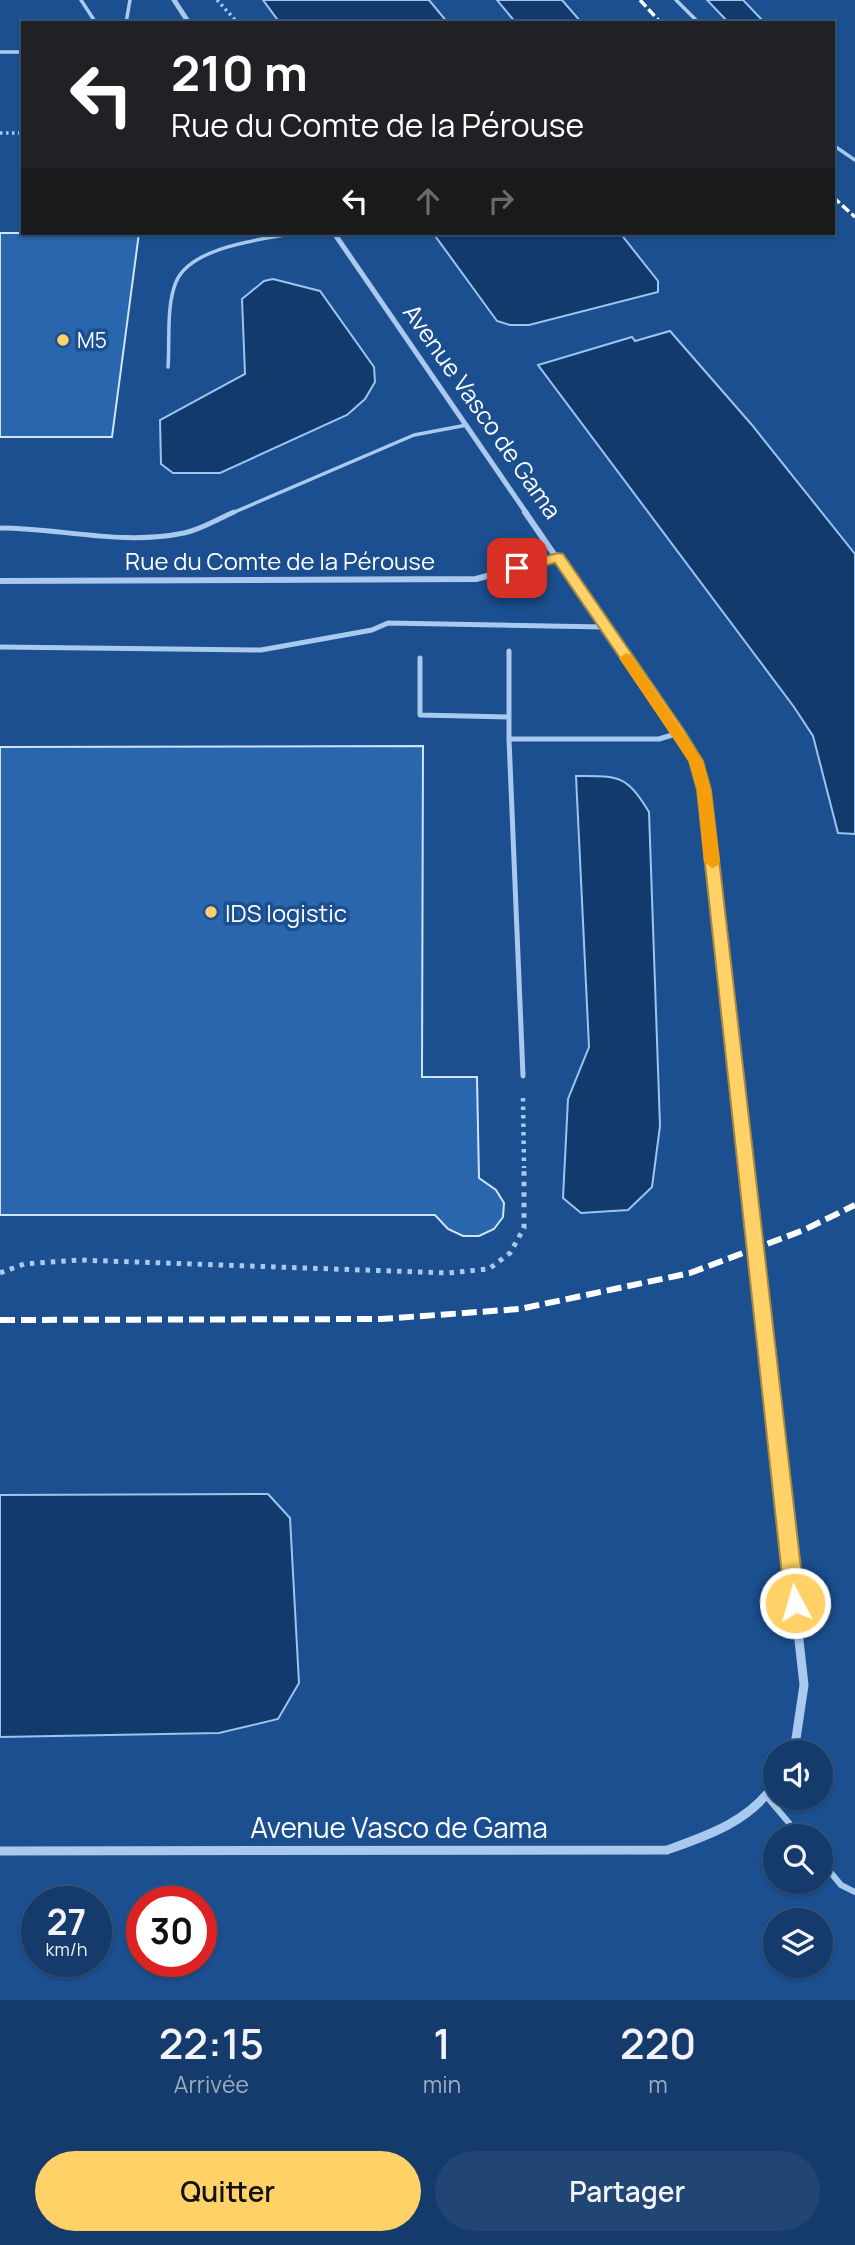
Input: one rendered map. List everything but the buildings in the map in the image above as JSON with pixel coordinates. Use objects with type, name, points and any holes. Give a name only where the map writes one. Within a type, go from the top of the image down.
[{"type":"street","points":[[174,0],[188,21]]},
{"type":"street","name":"Avenue Vasco de Gama","points":[[335,235],[696,761],[706,803],[804,1685],[796,1740]]},
{"type":"street","name":"Rue du Comte de la Pérouse","points":[[0,581],[475,579],[558,557]]},
{"type":"street","name":"Avenue Vasco de Gama","points":[[0,1851],[667,1850],[732,1827],[763,1800]]},
{"type":"lane","points":[[81,0],[95,21]]},
{"type":"lane","points":[[125,21],[130,0]]},
{"type":"lane","points":[[677,0],[697,21]]},
{"type":"lane","points":[[0,52],[21,52]]},
{"type":"lane","points":[[835,146],[855,160]]},
{"type":"lane","points":[[168,367],[176,281],[189,265],[210,253],[288,235]]},
{"type":"lane","points":[[0,528],[31,528],[105,539],[185,533],[414,435],[467,425]]},
{"type":"lane","points":[[0,647],[261,650],[372,630],[388,623],[604,627]]},
{"type":"lane","points":[[509,651],[509,739],[523,1076]]},
{"type":"lane","points":[[420,658],[420,715],[509,718]]},
{"type":"lane","points":[[509,739],[659,739],[679,733]]},
{"type":"lane","points":[[778,1810],[790,1824]]},
{"type":"lane","points":[[833,1875],[841,1885],[855,1892]]},
{"type":"path","points":[[217,0],[236,21]]},
{"type":"path","points":[[0,133],[21,133]]},
{"type":"path","points":[[0,1273],[24,1264],[79,1260],[448,1273],[489,1269],[510,1253],[524,1228],[523,1076]]},
{"type":"water","points":[[263,0],[429,0],[446,21],[279,21]]},
{"type":"water","points":[[497,0],[562,0],[580,21],[514,21]]},
{"type":"water","points":[[707,0],[743,0],[763,21],[727,21]]},
{"type":"water","points":[[434,235],[622,235],[658,281],[658,292],[529,325],[510,325],[497,321]]},
{"type":"water","points":[[273,279],[320,291],[374,367],[375,382],[365,399],[347,415],[220,473],[173,473],[161,464],[160,420],[245,374],[242,299],[264,281]]},
{"type":"water","points":[[670,331],[752,425],[855,554],[855,834],[838,833],[813,736],[794,707],[538,365],[632,337],[635,341]]},
{"type":"water","points":[[576,776],[602,776],[620,780],[634,790],[649,812],[660,1126],[652,1187],[628,1210],[581,1213],[563,1198],[568,1099],[589,1047]]},
{"type":"water","points":[[268,1494],[290,1518],[299,1683],[278,1719],[219,1733],[0,1737],[0,1495]]},
{"type":"railway","points":[[640,0],[659,21]]},
{"type":"railway","points":[[835,199],[855,217]]},
{"type":"railway","points":[[0,1320],[381,1319],[520,1309],[690,1273],[804,1230],[855,1205]]},
{"type":"slow traffic","points":[[626,658],[696,761],[704,790],[712,862]]},
{"type":"place","name":"M5","points":[[63,340]]},
{"type":"place","name":"IDS logistic","points":[[211,912]]},
{"type":"route","points":[[517,568],[558,557],[679,733],[696,761],[704,790],[795,1603]]}]
